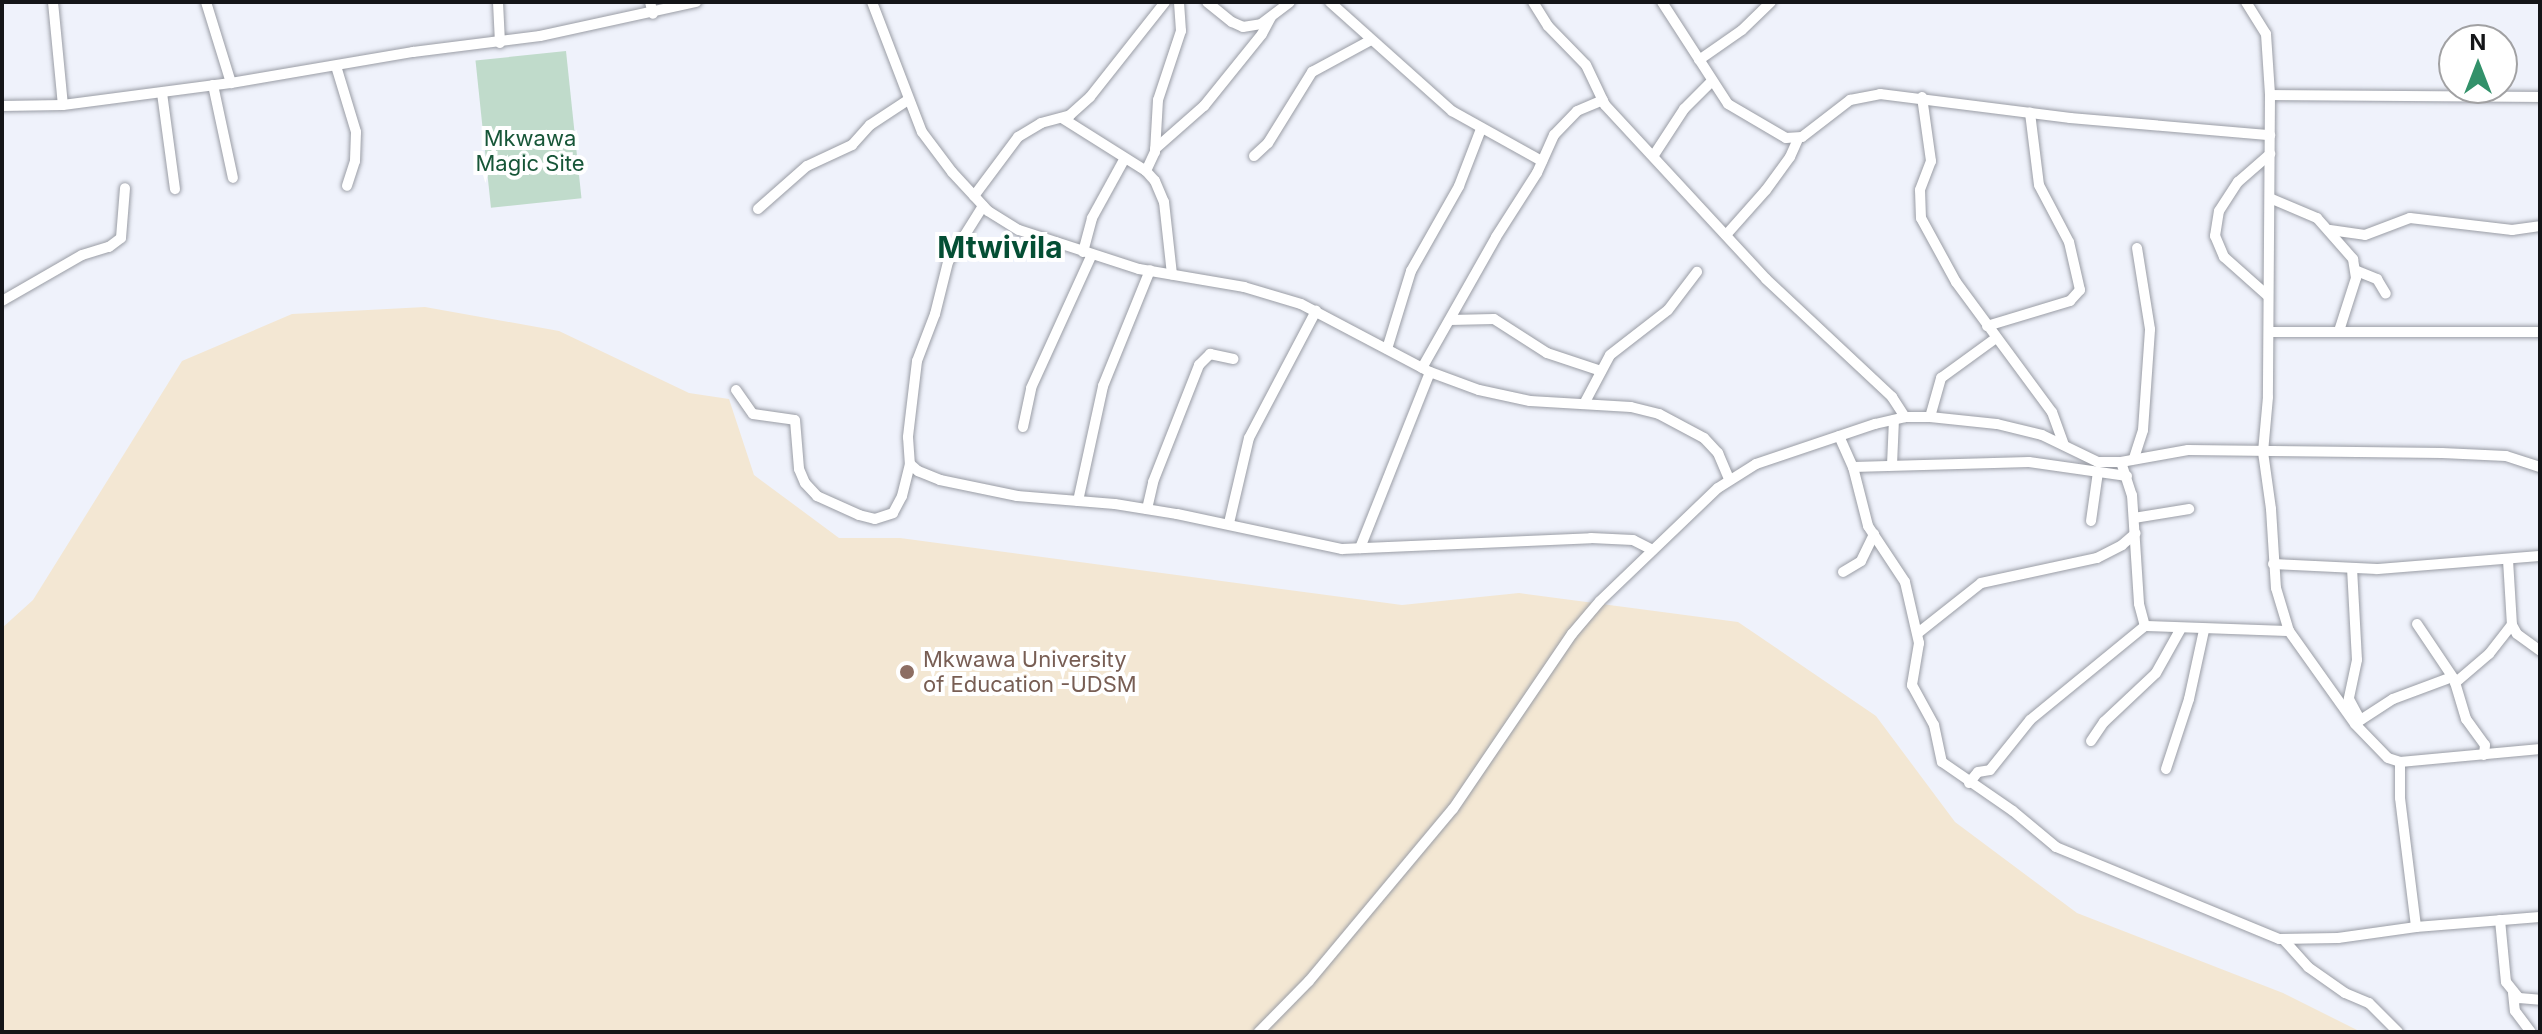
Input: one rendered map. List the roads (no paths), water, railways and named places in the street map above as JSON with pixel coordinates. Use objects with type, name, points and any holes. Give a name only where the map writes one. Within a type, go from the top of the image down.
[{"type":"street","points":[[53,2],[63,105]]},
{"type":"street","points":[[206,2],[231,83]]},
{"type":"street","points":[[498,2],[500,43]]},
{"type":"street","points":[[650,2],[653,14]]},
{"type":"street","points":[[2,106],[63,105],[162,93],[413,52],[500,43],[653,14],[696,2]]},
{"type":"street","points":[[872,2],[922,132],[983,206],[1019,230],[1087,253],[1172,275],[1244,287],[1316,311],[1426,370],[1506,397],[1641,408],[1692,429],[1718,453],[1729,479]]},
{"type":"street","points":[[974,196],[1018,137],[1041,123],[1062,118],[1090,97],[1165,2]]},
{"type":"street","points":[[1146,171],[1155,149],[1158,100],[1181,31],[1179,2]]},
{"type":"street","points":[[1207,2],[1243,27],[1261,24],[1290,2]]},
{"type":"street","points":[[1330,2],[1439,102],[1481,129],[1542,161]]},
{"type":"street","points":[[1533,2],[1548,26],[1586,65],[1603,100],[1766,279],[1892,397],[1900,418],[1892,465]]},
{"type":"street","points":[[1662,2],[1711,82],[1741,115],[1780,136],[1798,139]]},
{"type":"street","points":[[1699,60],[1742,30],[1771,2]]},
{"type":"street","points":[[2246,2],[2266,34],[2272,199],[2263,452],[2271,509],[2273,564],[2289,631],[2377,749],[2400,762],[2540,749]]},
{"type":"street","points":[[1155,149],[1204,106],[1262,34],[1271,17]]},
{"type":"street","points":[[1254,156],[1268,143],[1312,72],[1371,40]]},
{"type":"street","points":[[336,66],[356,132],[355,161],[347,186]]},
{"type":"street","points":[[1654,155],[1689,102],[1711,82]]},
{"type":"street","points":[[213,85],[233,178]]},
{"type":"street","points":[[162,93],[175,189]]},
{"type":"street","points":[[1726,235],[1778,174],[1798,139],[1858,97],[1880,94],[1922,97],[2030,113],[2270,135]]},
{"type":"street","points":[[2270,95],[2540,97]]},
{"type":"street","points":[[1922,97],[1931,161],[1920,190],[1921,218],[1956,282],[2052,412],[2064,445]]},
{"type":"street","points":[[758,209],[787,180],[823,156],[852,145],[870,125],[908,100]]},
{"type":"street","points":[[1360,548],[1426,370],[1450,320],[1566,120],[1603,100]]},
{"type":"street","points":[[1987,326],[2070,301],[2080,290],[2069,242],[2039,185],[2030,113]]},
{"type":"street","points":[[1062,118],[1146,171],[1155,181],[1164,202],[1172,275]]},
{"type":"street","points":[[1387,349],[1411,271],[1459,186],[1481,129]]},
{"type":"street","points":[[2268,296],[2224,257],[2215,236],[2219,211],[2238,182],[2270,154]]},
{"type":"street","points":[[1023,427],[1031,388],[1087,253],[1092,218],[1125,158]]},
{"type":"street","points":[[2,301],[82,255],[109,247],[121,238],[125,188]]},
{"type":"street","points":[[2272,199],[2310,214],[2330,230],[2353,259],[2357,271],[2339,331]]},
{"type":"street","points":[[736,390],[753,414],[795,420],[799,469],[805,483],[817,496],[875,519],[893,513],[902,496],[910,464],[908,412],[917,361],[935,314],[948,262],[983,206]]},
{"type":"street","points":[[2330,230],[2365,235],[2410,218],[2512,230],[2540,226]]},
{"type":"street","points":[[2134,458],[2143,430],[2150,329],[2137,248]]},
{"type":"street","points":[[1078,501],[1103,386],[1150,270]]},
{"type":"street","points":[[2357,271],[2377,279],[2386,294]]},
{"type":"street","points":[[1584,404],[1601,371],[1623,343],[1668,310],[1697,272]]},
{"type":"street","points":[[1229,523],[1249,438],[1316,311]]},
{"type":"street","points":[[1450,320],[1494,319],[1547,353],[1601,371]]},
{"type":"street","points":[[2269,332],[2540,332]]},
{"type":"street","points":[[1930,417],[1941,378],[1996,338]]},
{"type":"street","points":[[1147,509],[1153,482],[1199,365],[1210,354],[1233,359]]},
{"type":"street","points":[[1259,1032],[1309,981],[1424,845],[1487,763],[1572,634],[1600,601],[1729,479],[1756,464],[1900,418],[1930,417],[1997,424],[2042,435],[2098,462],[2121,462],[2174,451],[2263,452],[2506,456],[2540,467]]},
{"type":"street","points":[[1839,436],[1853,467],[1864,514],[1905,582],[1918,633],[1912,673],[1914,693],[1934,725],[1942,762],[2013,811],[2056,847],[2227,920],[2283,939],[2338,938],[2416,927],[2540,917]]},
{"type":"street","points":[[1853,467],[1965,467],[2029,462],[2127,476]]},
{"type":"street","points":[[2121,462],[2127,476],[2134,518],[2139,604],[2145,626]]},
{"type":"street","points":[[910,464],[940,480],[1017,496],[1147,509],[1229,523],[1319,546],[1360,548],[1591,538],[1633,540],[1653,550]]},
{"type":"street","points":[[2091,521],[2098,472]]},
{"type":"street","points":[[2134,518],[2189,509]]},
{"type":"street","points":[[1918,633],[1981,583],[2097,558],[2122,545],[2136,533]]},
{"type":"street","points":[[1843,572],[1861,561],[1874,534]]},
{"type":"street","points":[[2273,564],[2352,568],[2540,556]]},
{"type":"street","points":[[2358,722],[2393,699],[2454,680],[2489,654],[2512,625],[2508,560]]},
{"type":"street","points":[[2352,568],[2357,660],[2349,699],[2358,722]]},
{"type":"street","points":[[2417,624],[2454,680],[2466,719],[2485,745],[2484,755]]},
{"type":"street","points":[[2512,625],[2540,651]]},
{"type":"street","points":[[1969,783],[1978,772],[1990,770],[2030,720],[2145,626],[2180,630],[2289,631]]},
{"type":"street","points":[[2091,741],[2104,722],[2156,673],[2180,630]]},
{"type":"street","points":[[2166,769],[2189,699],[2204,630]]},
{"type":"street","points":[[2400,762],[2400,798],[2416,927]]},
{"type":"street","points":[[2500,920],[2504,976],[2513,993],[2515,1011],[2531,1032]]},
{"type":"street","points":[[2283,939],[2308,967],[2338,989],[2369,1003],[2398,1032]]},
{"type":"street","points":[[2513,993],[2522,999],[2540,1000]]},
{"type":"place","name":"Mkwawa University of Education -UDSM","points":[[907,672]]},
{"type":"district","name":"Mtwivila","points":[[1000,247]]},
{"type":"park label","name":"Mkwawa Magic Site","points":[[530,150]]}]
